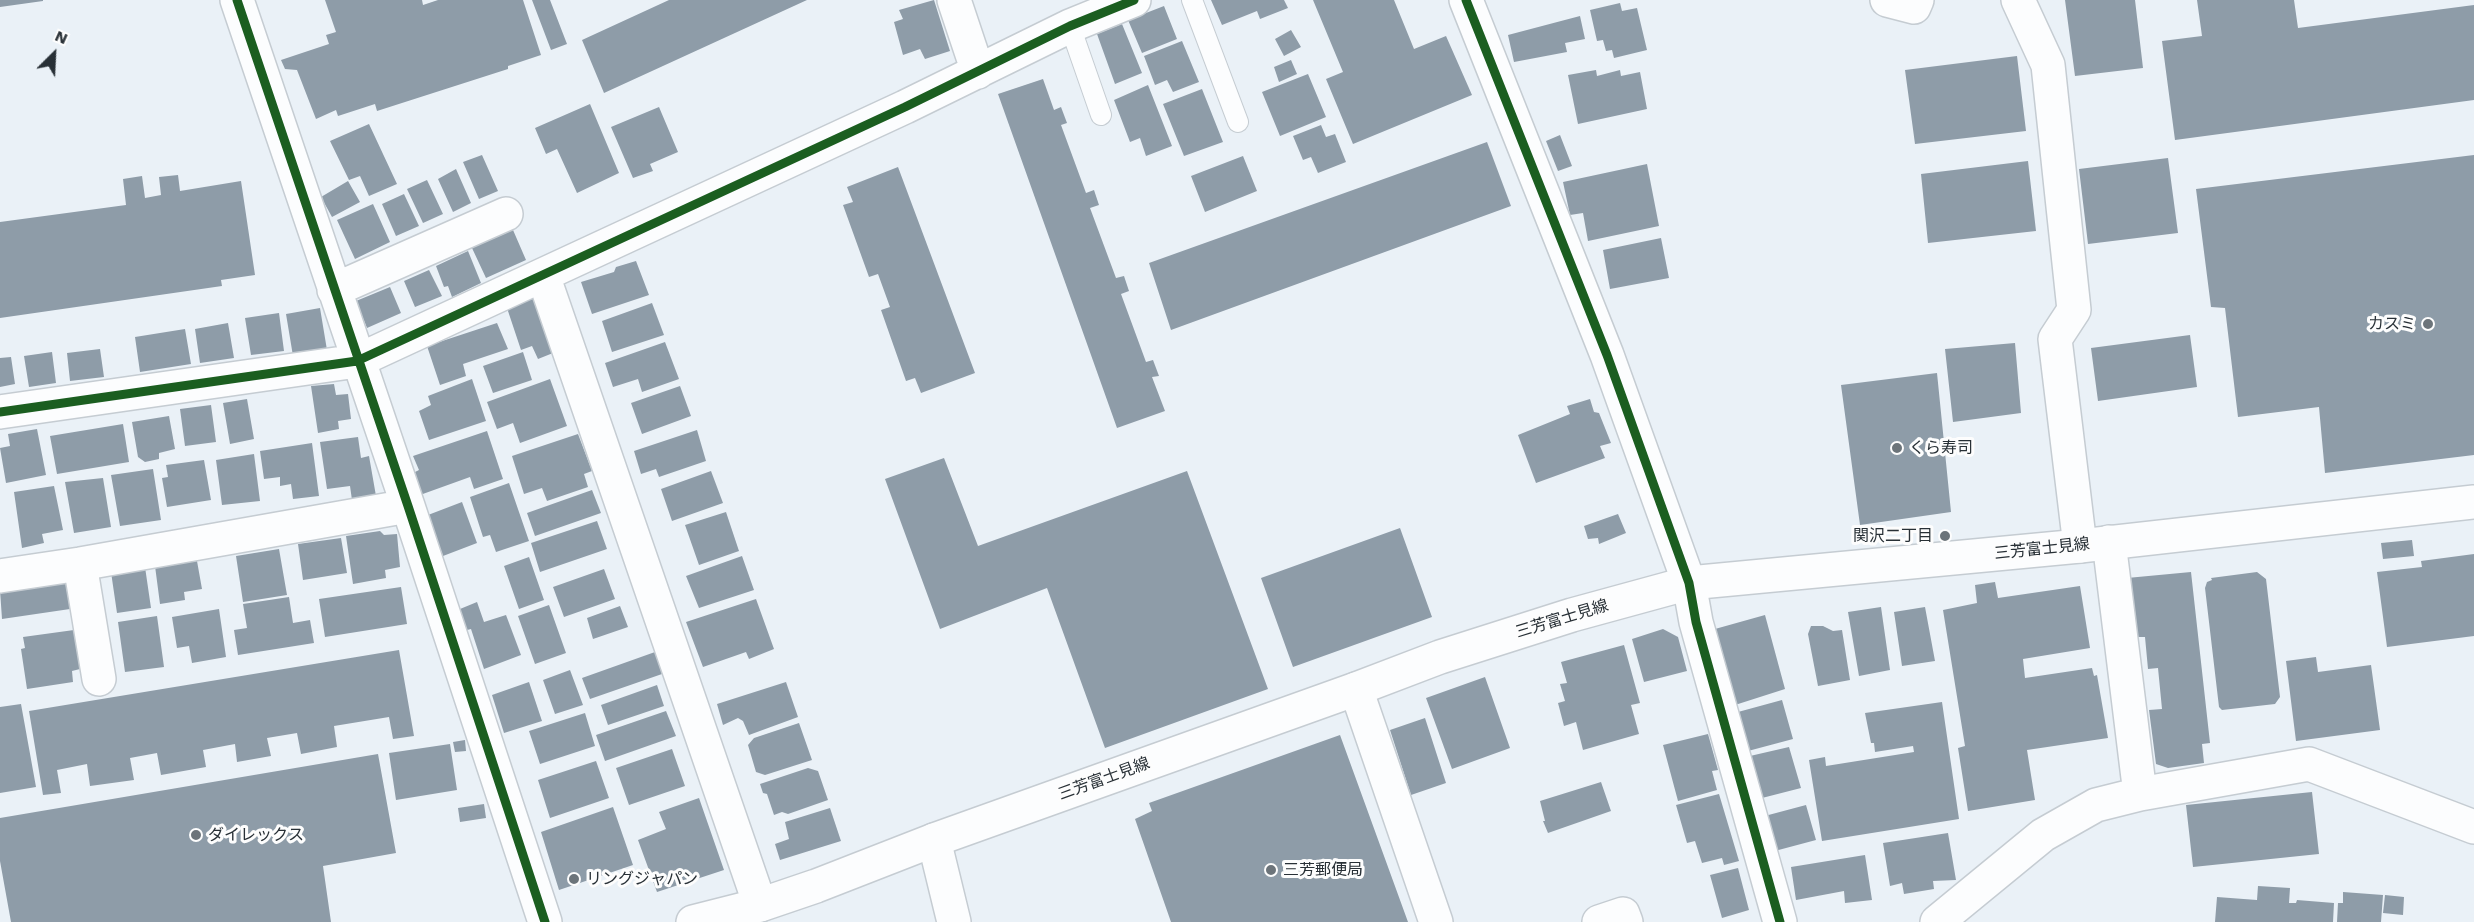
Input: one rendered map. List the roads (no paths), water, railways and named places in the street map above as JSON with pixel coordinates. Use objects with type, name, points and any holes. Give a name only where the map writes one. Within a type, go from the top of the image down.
[{"type":"street","points":[[237,0],[357,361],[408,506],[545,922]]},
{"type":"street","points":[[954,0],[978,72]]},
{"type":"street","points":[[0,412],[357,361],[978,72],[1070,26],[1134,0]]},
{"type":"street","points":[[1466,0],[1607,356],[1689,583],[1696,622],[1780,922]]},
{"type":"street","points":[[1887,0],[1914,7],[1917,0]]},
{"type":"street","points":[[2018,0],[2048,65],[2074,310],[2055,339],[2140,794]]},
{"type":"street","points":[[334,290],[506,214]]},
{"type":"street","points":[[543,275],[760,905]]},
{"type":"street","name":"三芳富士見線","points":[[693,922],[760,905],[816,886],[934,840],[1356,690],[1440,657],[1561,618],[1689,583],[2094,544],[2474,502]]},
{"type":"street","points":[[0,576],[408,506]]},
{"type":"street","points":[[80,564],[99,679]]},
{"type":"street","points":[[1356,690],[1436,922]]},
{"type":"street","points":[[1937,922],[2043,835],[2096,805],[2140,794],[2309,764],[2474,827]]},
{"type":"street","points":[[934,840],[954,922]]},
{"type":"street","points":[[1599,922],[1623,914],[1626,922]]},
{"type":"lane","points":[[1192,0],[1239,123]]},
{"type":"lane","points":[[1070,26],[1101,115]]},
{"type":"place","name":"カスミ","points":[[2428,324]]},
{"type":"place","name":"くら寿司","points":[[1897,448]]},
{"type":"place","name":"関沢二丁目","points":[[1945,536]]},
{"type":"place","name":"ダイレックス","points":[[196,835]]},
{"type":"place","name":"三芳郵便局","points":[[1271,870]]},
{"type":"place","name":"リングジャパン","points":[[574,879]]}]
